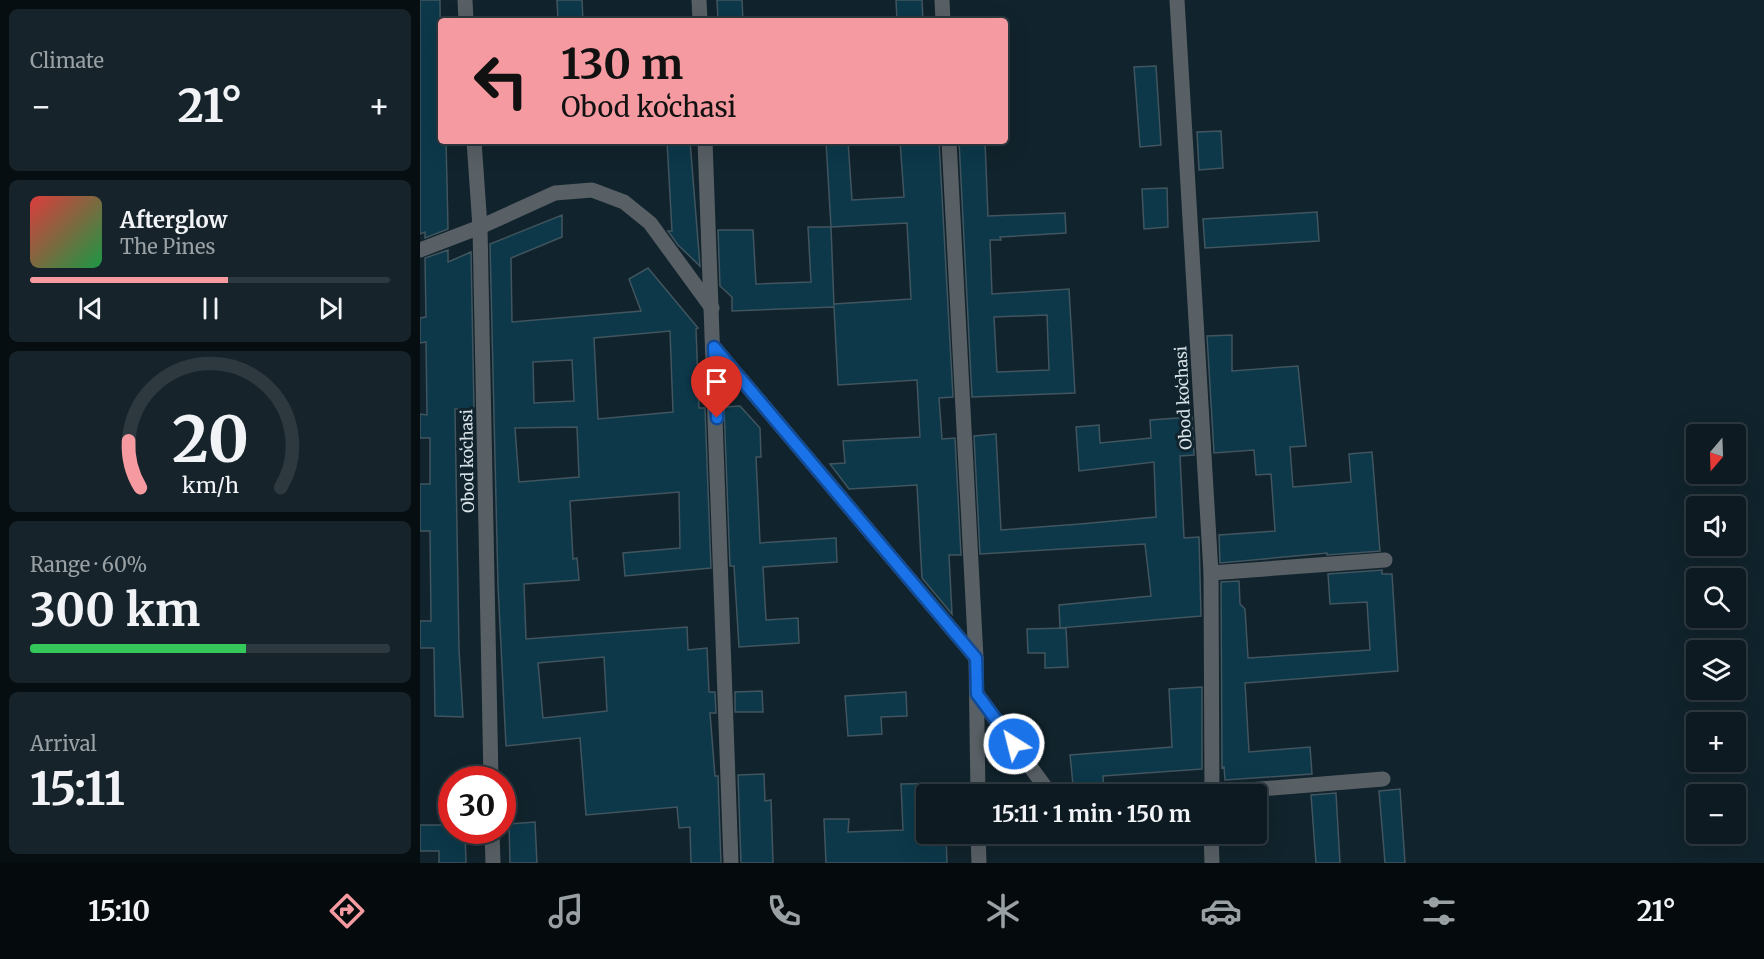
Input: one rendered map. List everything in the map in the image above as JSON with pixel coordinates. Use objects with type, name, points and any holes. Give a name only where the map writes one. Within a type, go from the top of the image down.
[{"type":"street","points":[[465,0],[466,18]]},
{"type":"street","points":[[699,0],[700,18]]},
{"type":"street","points":[[942,0],[943,18]]},
{"type":"street","name":"Obod koʻchasi","points":[[1177,0],[1211,573],[1212,784]]},
{"type":"street","name":"Obod koʻchasi","points":[[474,144],[480,227],[491,766]]},
{"type":"street","points":[[705,144],[713,309],[731,863]]},
{"type":"street","points":[[949,144],[976,658],[978,784]]},
{"type":"street","points":[[420,250],[480,227],[555,193],[592,190],[624,202],[650,223],[713,309]]},
{"type":"street","points":[[714,347],[976,658]]},
{"type":"street","points":[[1211,573],[1385,560]]},
{"type":"street","points":[[977,694],[1043,784]]},
{"type":"street","points":[[1267,789],[1383,779]]},
{"type":"street","points":[[492,844],[493,863]]},
{"type":"street","points":[[978,844],[979,863]]},
{"type":"street","points":[[1211,844],[1212,863]]},
{"type":"building","points":[[420,0],[440,0],[438,144],[446,144],[448,229],[425,238],[425,232],[420,234]]},
{"type":"building","points":[[557,0],[582,0],[583,18],[558,18]]},
{"type":"building","points":[[717,0],[742,0],[743,18],[718,18]]},
{"type":"building","points":[[896,0],[922,0],[923,18],[897,18]]},
{"type":"building","points":[[1156,66],[1161,145],[1140,147],[1134,67]]},
{"type":"building","points":[[1221,131],[1223,168],[1199,170],[1197,132]]},
{"type":"building","points":[[667,144],[690,144],[700,266],[678,245],[668,231],[672,231]]},
{"type":"building","points":[[826,144],[848,144],[852,200],[904,197],[900,144],[939,144],[953,397],[939,398],[942,439],[955,438],[961,555],[949,555],[952,614],[922,578],[917,485],[849,489],[830,464],[845,463],[843,441],[920,437],[917,380],[838,385],[834,307],[732,311],[732,297],[720,286],[718,230],[753,230],[756,284],[811,282],[808,227],[831,227]],"holes":[[[907,223],[911,299],[834,304],[834,306],[831,227]]]},
{"type":"building","points":[[959,144],[985,144],[988,216],[1065,213],[1066,233],[1000,237],[1001,240],[990,240],[992,294],[1069,289],[1075,393],[972,397]],"holes":[[[1047,315],[1049,370],[997,372],[994,317]]]},
{"type":"building","points":[[1167,188],[1168,227],[1144,229],[1142,189]]},
{"type":"building","points":[[1317,212],[1319,241],[1205,248],[1203,219]]},
{"type":"building","points":[[562,215],[562,237],[511,258],[512,322],[641,311],[629,279],[648,268],[698,328],[696,329],[699,408],[705,408],[711,568],[625,576],[623,553],[680,548],[679,492],[570,501],[573,559],[577,558],[579,580],[524,584],[526,639],[687,627],[688,650],[707,648],[709,692],[715,692],[716,713],[710,713],[715,776],[718,776],[721,863],[691,863],[690,827],[679,828],[677,807],[586,815],[580,738],[506,746],[498,586],[490,244]],"holes":[[[670,331],[673,412],[598,419],[594,338]],[[572,360],[574,401],[534,403],[533,362]],[[577,427],[579,477],[519,482],[515,428]],[[604,657],[607,711],[543,718],[538,663]]]},
{"type":"building","points":[[448,250],[448,262],[471,252],[474,409],[455,409],[459,649],[463,717],[435,716],[434,648],[420,648],[420,621],[431,621],[430,531],[420,531],[420,484],[430,484],[430,438],[420,438],[420,414],[427,415],[426,342],[420,343],[420,318],[426,317],[425,258]]},
{"type":"building","points":[[1232,335],[1232,371],[1298,366],[1306,446],[1290,447],[1293,487],[1351,482],[1349,454],[1372,452],[1380,551],[1327,555],[1327,553],[1220,563],[1219,535],[1275,531],[1271,474],[1256,475],[1254,450],[1214,453],[1207,336]]},
{"type":"building","points":[[740,406],[760,428],[761,457],[756,457],[760,543],[836,538],[837,562],[763,567],[766,620],[798,618],[799,643],[739,647],[734,566],[730,566],[724,407]]},
{"type":"building","points":[[1192,417],[1194,455],[1180,456],[1184,538],[1199,537],[1201,616],[1060,628],[1059,605],[1151,596],[1145,544],[980,554],[974,436],[996,434],[1001,530],[1080,524],[1156,517],[1154,462],[1079,471],[1076,427],[1099,425],[1100,443],[1151,438],[1150,420]]},
{"type":"building","points":[[1382,570],[1382,574],[1392,574],[1398,671],[1245,683],[1249,752],[1310,747],[1312,774],[1225,780],[1224,767],[1222,768],[1221,582],[1239,581],[1240,604],[1245,609],[1248,658],[1370,650],[1367,602],[1330,604],[1328,574]]},
{"type":"building","points":[[1066,628],[1068,667],[1045,668],[1045,653],[1028,653],[1027,629]]},
{"type":"building","points":[[1202,687],[1202,769],[1103,776],[1103,784],[1073,784],[1070,755],[1172,747],[1169,689]]},
{"type":"building","points":[[762,691],[763,712],[735,712],[735,692]]},
{"type":"building","points":[[906,692],[907,716],[881,717],[882,734],[848,736],[845,696]]},
{"type":"building","points":[[764,774],[765,801],[771,800],[773,863],[741,863],[738,775]]},
{"type":"building","points":[[944,783],[916,784],[916,844],[946,844],[947,863],[826,863],[824,819],[849,819],[848,832],[903,830],[901,784]]},
{"type":"building","points":[[1400,789],[1405,863],[1385,863],[1379,791]]},
{"type":"building","points":[[1336,793],[1340,863],[1316,863],[1311,795]]},
{"type":"building","points":[[535,822],[537,863],[510,863],[510,844],[516,844],[516,823]]},
{"type":"building","points":[[420,825],[438,825],[438,844],[465,844],[466,863],[439,863],[439,851],[420,851]]},
{"type":"route","points":[[717,418],[714,347],[976,658],[977,694],[1014,744]]}]
